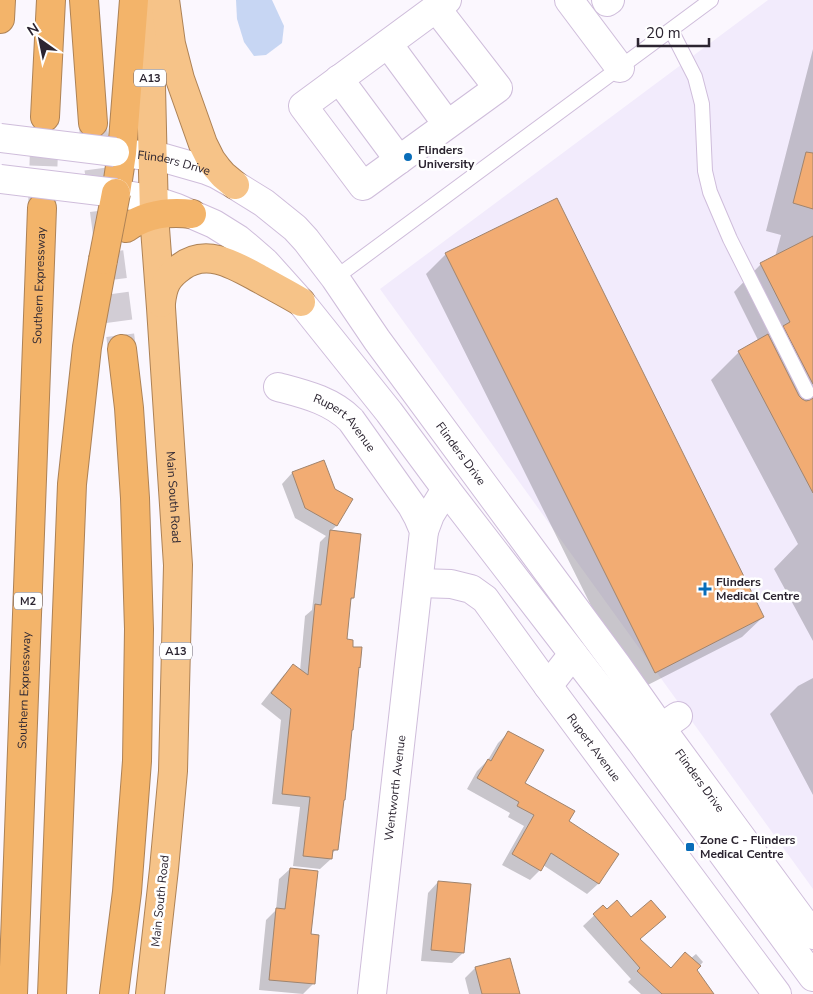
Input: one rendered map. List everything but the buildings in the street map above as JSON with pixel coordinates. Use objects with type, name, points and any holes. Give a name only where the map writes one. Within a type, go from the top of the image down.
[{"type":"highway","points":[[0,19],[1,0]]},
{"type":"highway","points":[[45,117],[50,0]]},
{"type":"highway","points":[[84,0],[93,123]]},
{"type":"highway","points":[[52,994],[72,484],[87,347],[119,173],[134,0]]},
{"type":"highway","name":"Main South Road","points":[[149,0],[153,208],[178,566],[173,771],[150,994]]},
{"type":"highway","points":[[165,0],[171,44],[180,79],[196,126],[211,160],[223,175],[235,185]]},
{"type":"highway","name":"Southern Expressway","points":[[13,994],[42,208]]},
{"type":"highway","points":[[103,260],[112,241],[120,232],[153,208],[192,214]]},
{"type":"highway","points":[[161,308],[164,288],[170,277],[185,264],[208,258],[238,267],[301,302]]},
{"type":"highway","points":[[114,994],[127,892],[136,770],[139,629],[135,498],[129,408],[122,349]]},
{"type":"street","points":[[569,0],[620,68]]},
{"type":"street","points":[[606,0],[607,2],[610,0]]},
{"type":"street","points":[[442,4],[498,88],[363,186],[303,106],[442,4]]},
{"type":"street","points":[[388,44],[447,124]]},
{"type":"street","points":[[339,79],[399,160]]},
{"type":"street","name":"Flinders Drive","points":[[0,138],[119,173],[153,208]]},
{"type":"street","name":"Flinders Drive","points":[[0,179],[119,173],[152,156],[206,170],[264,203],[295,228],[319,256],[377,340],[616,664],[660,729],[813,976]]},
{"type":"street","name":"Flinders Drive","points":[[192,214],[214,224],[238,239],[264,262],[301,302],[394,418],[573,654],[660,729],[813,935]]},
{"type":"street","points":[[301,302],[335,278]]},
{"type":"street","name":"Rupert Avenue","points":[[278,387],[320,399],[335,406],[346,415],[412,506],[424,531]]},
{"type":"street","points":[[419,583],[424,531],[430,515],[446,489]]},
{"type":"street","name":"Rupert Avenue","points":[[419,583],[451,584],[471,589],[485,599],[776,994]]},
{"type":"street","name":"Wentworth Avenue","points":[[372,994],[419,583]]},
{"type":"street","points":[[548,686],[573,654]]},
{"type":"lane","points":[[335,278],[712,0]]},
{"type":"lane","points":[[671,30],[695,78],[702,104],[705,171],[710,192],[730,239],[807,392]]},
{"type":"shaded area","name":"Flinders Medical Centre","points":[[768,0],[813,0],[813,889],[380,289]]},
{"type":"water","points":[[236,0],[272,0],[284,26],[282,43],[266,55],[254,56],[244,42],[237,19]]},
{"type":"tunnel","points":[[42,208],[45,121]]},
{"type":"tunnel","points":[[93,127],[122,349]]},
{"type":"place","name":"Flinders University","points":[[408,157]]},
{"type":"place","name":"Flinders Medical Centre","points":[[705,589]]},
{"type":"place","name":"Zone C - Flinders Medical Centre","points":[[690,847]]}]
